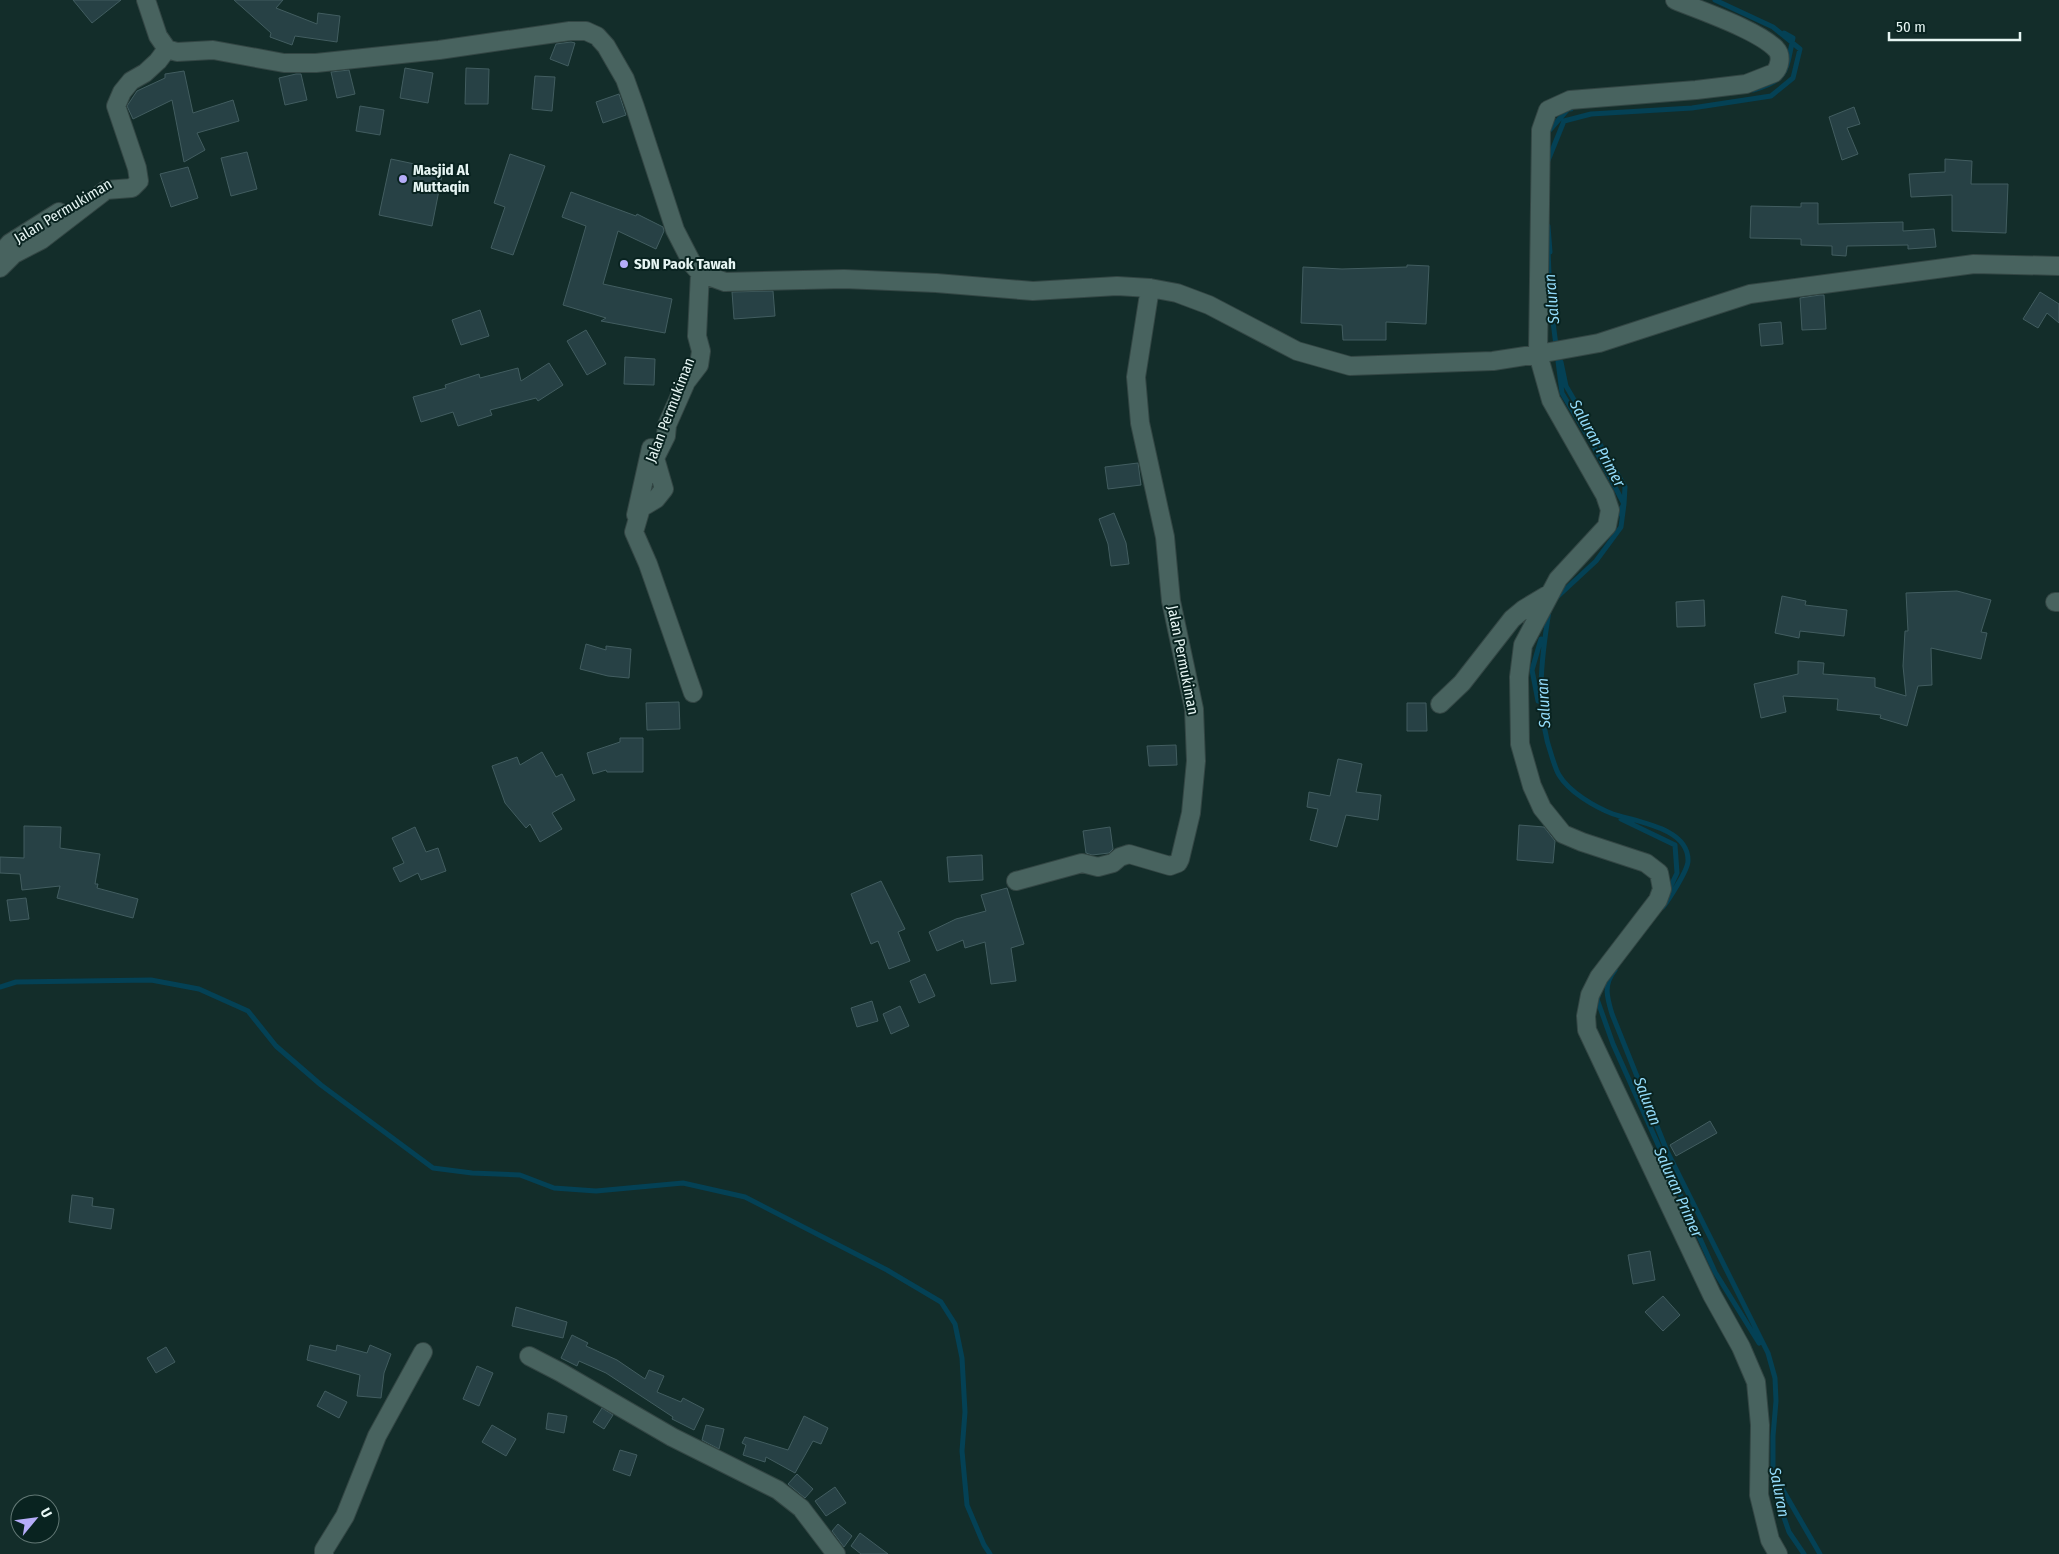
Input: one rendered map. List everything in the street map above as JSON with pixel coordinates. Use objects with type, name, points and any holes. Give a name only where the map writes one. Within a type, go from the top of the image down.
[{"type":"street","points":[[146,0],[158,36],[165,47],[177,52],[213,50],[284,63],[316,63],[439,50],[570,31],[586,31],[597,36],[606,46],[625,79],[675,230],[696,269],[697,336],[701,351],[699,365],[686,382],[667,426],[666,436],[655,458],[664,489],[656,499],[641,508],[634,532],[648,564],[689,693]]},
{"type":"street","points":[[1675,0],[1758,36],[1777,49],[1779,54],[1778,70],[1774,74],[1746,84],[1570,100],[1548,110],[1541,130],[1541,354],[1551,400],[1605,495],[1610,510],[1608,526],[1558,579],[1523,645],[1519,677],[1520,744],[1532,786],[1542,808],[1563,834],[1646,863],[1659,873],[1662,889],[1658,900],[1599,977],[1590,995],[1586,1016],[1587,1030],[1712,1295],[1741,1348],[1756,1382],[1760,1425],[1759,1495],[1770,1540],[1778,1554]]},
{"type":"street","points":[[0,268],[14,254],[40,240],[106,190],[132,188],[139,181],[137,168],[121,126],[116,106],[122,92],[131,82],[152,67],[165,47]]},
{"type":"street","name":"Jalan Permukiman","points":[[0,254],[10,243],[50,217],[104,184],[121,178],[126,174],[128,167],[124,145],[112,106],[114,93],[123,80],[165,47]]},
{"type":"street","points":[[696,269],[725,282],[844,279],[1033,290],[1117,286],[1150,288],[1177,293],[1209,305],[1298,352],[1350,366],[1493,361],[1541,354],[1599,343],[1750,294],[1974,264],[2059,266]]},
{"type":"street","name":"Jalan Permukiman","points":[[1016,881],[1082,863],[1098,867],[1113,863],[1120,857],[1129,854],[1174,866],[1180,859],[1191,813],[1196,760],[1194,709],[1171,601],[1165,537],[1140,423],[1136,378],[1150,288]]},
{"type":"street","points":[[1440,704],[1462,683],[1512,619],[1524,609],[1549,594]]},
{"type":"street","points":[[324,1554],[324,1550],[345,1516],[377,1436],[423,1352]]},
{"type":"street","points":[[529,1356],[672,1437],[778,1490],[800,1508],[836,1554]]},
{"type":"building","points":[[73,0],[121,0],[92,23]]},
{"type":"building","points":[[234,0],[283,0],[276,8],[317,24],[318,13],[340,16],[337,42],[295,36],[292,45],[270,37],[271,33]]},
{"type":"building","points":[[575,43],[568,66],[550,59],[556,44]]},
{"type":"building","points":[[405,68],[433,73],[428,103],[400,98]]},
{"type":"building","points":[[466,68],[489,69],[488,104],[465,104]]},
{"type":"building","points":[[349,70],[355,94],[337,98],[331,72]]},
{"type":"building","points":[[184,71],[193,113],[233,100],[239,121],[197,133],[205,150],[184,162],[172,100],[133,119],[127,106],[137,91],[165,78],[165,74]]},
{"type":"building","points":[[301,74],[307,100],[285,105],[279,78]]},
{"type":"building","points":[[535,76],[555,77],[552,111],[532,109]]},
{"type":"building","points":[[619,94],[626,115],[603,123],[596,102]]},
{"type":"building","points":[[360,106],[384,110],[380,135],[356,131]]},
{"type":"building","points":[[1854,107],[1860,124],[1847,128],[1858,154],[1842,160],[1829,117]]},
{"type":"building","points":[[247,152],[257,189],[231,196],[221,158]]},
{"type":"building","points":[[510,154],[545,166],[513,255],[491,248],[505,207],[494,203]]},
{"type":"building","points":[[391,159],[443,170],[432,226],[379,215]]},
{"type":"building","points":[[1945,159],[1972,161],[1971,184],[2008,184],[2006,233],[1952,231],[1952,195],[1911,197],[1909,174],[1945,172]]},
{"type":"building","points":[[188,167],[198,198],[171,207],[160,174]]},
{"type":"building","points":[[571,192],[636,216],[637,214],[663,227],[664,231],[656,249],[618,231],[603,284],[672,299],[665,333],[601,321],[606,318],[563,305],[586,226],[562,217]]},
{"type":"building","points":[[1801,203],[1818,203],[1818,224],[1903,222],[1903,231],[1934,229],[1936,247],[1908,249],[1908,245],[1847,246],[1846,256],[1832,255],[1832,246],[1801,245],[1801,239],[1750,238],[1751,206],[1801,207]]},
{"type":"building","points":[[1407,265],[1429,266],[1426,324],[1386,322],[1386,340],[1343,340],[1342,325],[1301,323],[1303,267],[1342,269],[1407,267]]},
{"type":"building","points":[[773,291],[775,316],[734,319],[732,292]]},
{"type":"building","points":[[2040,292],[2059,304],[2059,323],[2047,313],[2038,328],[2023,319]]},
{"type":"building","points":[[1824,295],[1826,329],[1802,330],[1800,298]]},
{"type":"building","points":[[480,310],[489,336],[461,345],[452,320]]},
{"type":"building","points":[[1781,322],[1783,344],[1761,346],[1759,324]]},
{"type":"building","points":[[586,330],[606,364],[587,375],[567,341]]},
{"type":"building","points":[[625,357],[655,359],[654,385],[624,384]]},
{"type":"building","points":[[549,363],[563,385],[538,401],[536,398],[490,410],[492,415],[458,426],[453,412],[421,422],[413,397],[446,388],[445,385],[479,374],[480,378],[518,368],[521,381]]},
{"type":"building","points":[[1138,463],[1141,485],[1108,489],[1105,467]]},
{"type":"building","points":[[1114,513],[1126,543],[1129,564],[1111,566],[1108,544],[1099,519]]},
{"type":"building","points":[[1957,591],[1991,600],[1981,632],[1987,633],[1981,659],[1931,648],[1932,685],[1918,686],[1907,726],[1880,718],[1881,715],[1837,710],[1838,699],[1783,696],[1786,712],[1761,718],[1754,684],[1798,674],[1798,661],[1824,663],[1823,674],[1875,678],[1875,687],[1906,696],[1903,666],[1905,631],[1908,631],[1906,593]]},
{"type":"building","points":[[1782,596],[1806,601],[1805,605],[1847,610],[1844,636],[1800,631],[1799,638],[1775,633]]},
{"type":"building","points":[[1704,600],[1705,626],[1677,627],[1676,602]]},
{"type":"building","points":[[586,644],[606,650],[606,646],[631,649],[629,678],[608,676],[580,669]]},
{"type":"building","points":[[679,702],[680,729],[647,730],[646,703]]},
{"type":"building","points":[[1407,703],[1426,703],[1427,731],[1407,731]]},
{"type":"building","points":[[620,738],[643,738],[643,772],[607,772],[606,770],[593,774],[587,753],[620,742]]},
{"type":"building","points":[[1176,745],[1177,765],[1149,766],[1147,746]]},
{"type":"building","points":[[542,752],[556,777],[562,774],[575,800],[552,813],[562,829],[540,842],[530,824],[526,828],[505,803],[492,766],[517,757],[520,765]]},
{"type":"building","points":[[1338,759],[1362,764],[1356,792],[1381,795],[1378,820],[1346,815],[1337,847],[1310,840],[1318,809],[1307,807],[1309,792],[1330,796]]},
{"type":"building","points":[[1519,825],[1544,827],[1555,841],[1553,863],[1517,860]]},
{"type":"building","points":[[24,826],[61,827],[60,848],[100,854],[95,884],[98,884],[97,888],[138,899],[133,918],[57,898],[60,886],[22,890],[20,874],[0,873],[0,857],[24,858]]},
{"type":"building","points":[[415,827],[426,852],[438,848],[446,871],[421,880],[418,873],[400,882],[393,868],[404,863],[392,838]]},
{"type":"building","points":[[1110,827],[1113,849],[1109,853],[1092,855],[1086,853],[1083,831]]},
{"type":"building","points":[[982,855],[983,880],[949,882],[947,857]]},
{"type":"building","points":[[881,881],[905,929],[898,932],[910,961],[889,969],[878,941],[871,944],[851,894]]},
{"type":"building","points":[[1007,888],[1024,944],[1011,948],[1016,981],[991,984],[985,942],[965,948],[963,940],[937,951],[929,932],[956,919],[986,911],[981,895]]},
{"type":"building","points":[[26,898],[29,919],[10,921],[7,900]]},
{"type":"building","points":[[925,974],[935,996],[919,1003],[910,981]]},
{"type":"building","points":[[872,1001],[878,1021],[857,1027],[851,1008]]},
{"type":"building","points":[[900,1006],[909,1026],[891,1034],[883,1014]]},
{"type":"building","points":[[1710,1121],[1717,1133],[1676,1156],[1670,1145]]},
{"type":"building","points":[[72,1195],[93,1198],[92,1206],[114,1209],[111,1229],[69,1222]]},
{"type":"building","points":[[1650,1251],[1655,1280],[1633,1284],[1628,1255]]},
{"type":"building","points":[[1663,1296],[1680,1315],[1663,1331],[1645,1312]]},
{"type":"building","points":[[516,1307],[567,1322],[563,1338],[512,1326]]},
{"type":"building","points":[[572,1335],[588,1343],[586,1346],[617,1360],[645,1379],[649,1370],[664,1376],[657,1392],[681,1402],[683,1398],[704,1409],[694,1430],[672,1419],[673,1417],[606,1373],[579,1361],[577,1366],[561,1358]]},
{"type":"building","points":[[310,1345],[336,1351],[337,1345],[367,1353],[370,1345],[391,1354],[384,1373],[381,1398],[357,1396],[360,1375],[307,1360]]},
{"type":"building","points":[[166,1347],[175,1362],[156,1373],[147,1358]]},
{"type":"building","points":[[477,1366],[493,1373],[479,1406],[463,1399]]},
{"type":"building","points":[[325,1391],[347,1402],[339,1418],[317,1406]]},
{"type":"building","points":[[602,1408],[613,1415],[604,1429],[593,1422]]},
{"type":"building","points":[[548,1413],[567,1416],[564,1433],[546,1429]]},
{"type":"building","points":[[804,1416],[828,1428],[821,1444],[813,1441],[795,1473],[766,1457],[765,1462],[743,1455],[746,1445],[742,1443],[745,1437],[788,1450]]},
{"type":"building","points":[[492,1425],[516,1439],[506,1456],[482,1442]]},
{"type":"building","points":[[706,1425],[724,1429],[719,1449],[702,1440]]},
{"type":"building","points":[[620,1450],[637,1455],[630,1476],[613,1470]]},
{"type":"building","points":[[797,1474],[813,1489],[805,1498],[788,1484]]},
{"type":"building","points":[[835,1487],[846,1503],[826,1516],[815,1501]]},
{"type":"building","points":[[838,1524],[852,1536],[844,1547],[832,1531]]},
{"type":"building","points":[[860,1533],[888,1554],[861,1554],[851,1546]]},
{"type":"waterway","name":"Saluran","points":[[1547,163],[1564,121],[1591,114],[1692,108],[1771,96],[1793,78],[1800,49],[1773,27],[1715,0]]},
{"type":"waterway","name":"Saluran Primer","points":[[1753,90],[1780,78],[1784,72],[1793,38],[1784,33]]},
{"type":"waterway","name":"Saluran Primer","points":[[1548,132],[1568,109],[1571,109]]},
{"type":"waterway","name":"Saluran","points":[[1548,226],[1550,252]]},
{"type":"waterway","name":"Saluran","points":[[1548,249],[1550,298],[1562,393],[1593,445],[1624,504],[1621,527],[1596,561],[1555,599]]},
{"type":"waterway","name":"Saluran","points":[[1552,278],[1556,319]]},
{"type":"waterway","name":"Saluran Primer","points":[[1561,362],[1566,386],[1625,487],[1624,504],[1615,519]]},
{"type":"waterway","name":"Saluran","points":[[1549,611],[1542,666],[1541,703],[1547,739],[1556,769],[1569,787],[1591,803],[1613,814],[1660,828],[1680,841],[1686,850],[1687,865],[1678,884],[1663,907]]},
{"type":"waterway","name":"Saluran Primer","points":[[1538,701],[1532,670],[1541,639]]},
{"type":"waterway","name":"Saluran Primer","points":[[1621,819],[1675,845],[1677,873],[1668,892]]},
{"type":"waterway","name":"Saluran","points":[[1615,970],[1607,986],[1612,1014],[1667,1151],[1768,1353],[1775,1378],[1773,1473],[1777,1497],[1789,1532],[1804,1554]]},
{"type":"waterway","points":[[0,987],[16,982],[151,980],[199,989],[248,1011],[276,1046],[321,1085],[433,1168],[472,1173],[520,1175],[554,1188],[596,1191],[683,1183],[745,1197],[887,1270],[941,1302],[955,1324],[962,1358],[965,1412],[962,1451],[967,1505],[984,1545],[990,1554]]},
{"type":"waterway","name":"Saluran Primer","points":[[1598,997],[1597,999],[1613,1044],[1715,1272],[1759,1343]]},
{"type":"waterway","name":"Saluran Primer","points":[[1776,1478],[1820,1554]]},
{"type":"place","name":"Masjid Al Muttaqin","points":[[403,179]]},
{"type":"place","name":"SDN Paok Tawah","points":[[624,264]]}]
